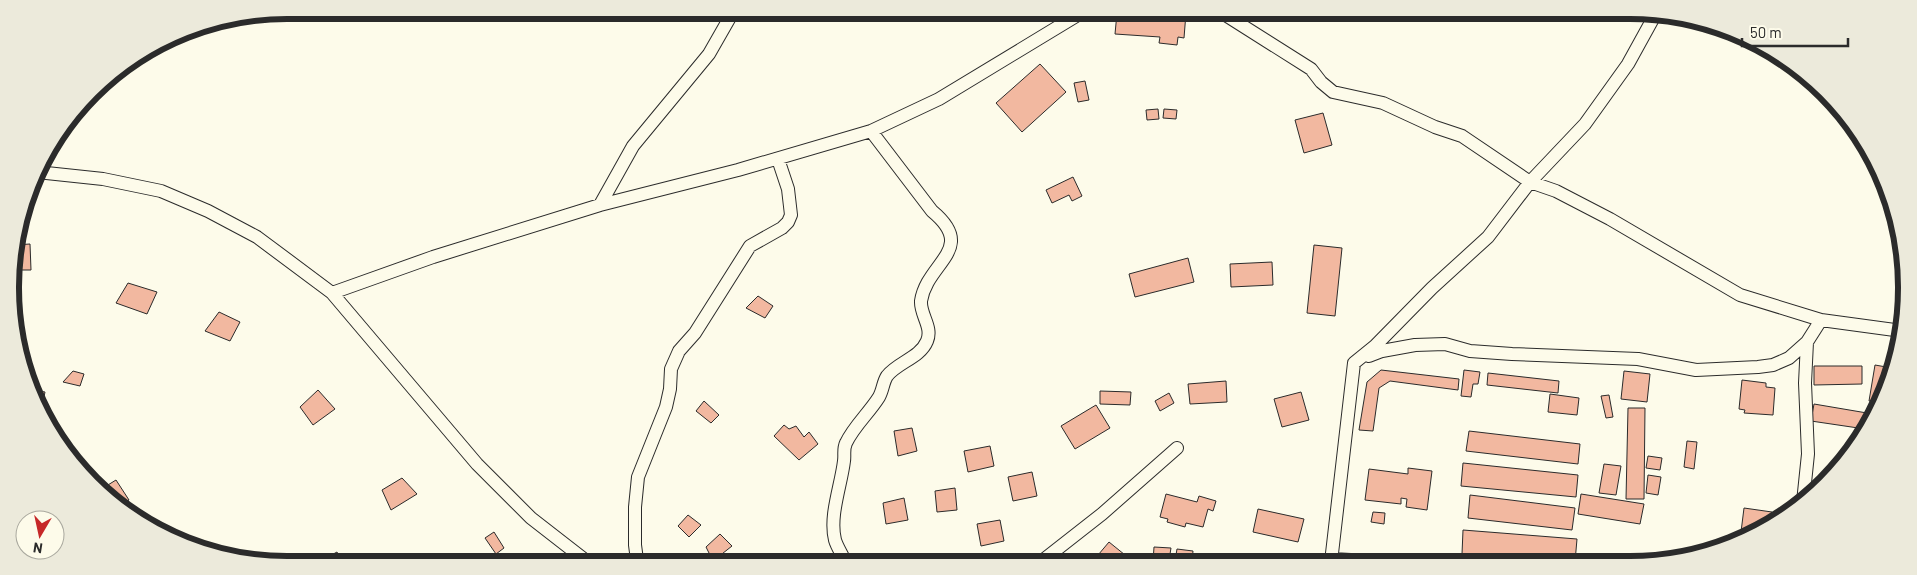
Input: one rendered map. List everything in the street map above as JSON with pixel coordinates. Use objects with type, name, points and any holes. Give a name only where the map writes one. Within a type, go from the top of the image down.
[{"type":"street","points":[[600,205],[633,146],[709,54],[729,19]]},
{"type":"street","points":[[332,293],[433,258],[600,205],[778,159],[871,131],[938,99],[1071,19]]},
{"type":"street","points":[[1232,19],[1311,68],[1321,82],[1333,92],[1384,103],[1436,127],[1462,136],[1530,182],[1556,191],[1610,219],[1740,295],[1821,320],[1895,330]]},
{"type":"street","points":[[1332,556],[1354,363],[1375,346],[1432,288],[1488,237],[1530,182],[1585,124],[1628,64],[1652,20]]},
{"type":"street","points":[[842,556],[836,540],[834,522],[845,459],[844,446],[880,395],[886,377],[893,370],[909,361],[927,342],[929,333],[921,308],[922,300],[926,285],[948,252],[952,238],[945,222],[932,211],[871,131]]},
{"type":"street","points":[[636,556],[635,507],[638,477],[666,407],[670,389],[671,369],[680,351],[695,333],[750,246],[782,228],[788,222],[790,215],[788,189],[778,159]]},
{"type":"street","points":[[44,173],[103,179],[162,192],[208,211],[257,237],[332,293],[477,464],[531,518],[580,556]]},
{"type":"street","points":[[1354,363],[1382,350],[1415,345],[1445,344],[1470,351],[1638,359],[1696,370],[1758,367],[1773,365],[1789,358],[1807,342],[1821,320]]},
{"type":"street","points":[[1804,492],[1808,454],[1805,383],[1807,342]]},
{"type":"street","points":[[1048,556],[1102,514],[1177,448]]},
{"type":"building","points":[[1116,19],[1186,19],[1184,38],[1178,37],[1177,45],[1159,43],[1160,37],[1115,34]]},
{"type":"building","points":[[1040,64],[1066,92],[1022,132],[996,103]]},
{"type":"building","points":[[1085,81],[1089,100],[1078,102],[1074,83]]},
{"type":"building","points":[[1158,109],[1159,119],[1147,120],[1146,110]]},
{"type":"building","points":[[1164,109],[1177,110],[1176,119],[1163,118]]},
{"type":"building","points":[[1323,113],[1332,145],[1304,153],[1295,120]]},
{"type":"building","points":[[1073,177],[1082,196],[1072,201],[1069,195],[1052,203],[1046,190]]},
{"type":"building","points":[[22,244],[30,244],[31,270],[19,270]]},
{"type":"building","points":[[1314,245],[1342,248],[1335,316],[1307,313]]},
{"type":"building","points":[[1188,258],[1194,282],[1135,297],[1129,274]]},
{"type":"building","points":[[1272,262],[1273,285],[1231,287],[1230,264]]},
{"type":"building","points":[[128,283],[157,292],[147,314],[116,303]]},
{"type":"building","points":[[758,296],[773,306],[765,318],[746,308]]},
{"type":"building","points":[[219,312],[240,322],[230,341],[205,331]]},
{"type":"building","points":[[1875,365],[1886,367],[1873,401],[1869,401]]},
{"type":"building","points":[[1814,366],[1862,366],[1862,384],[1814,385]]},
{"type":"building","points":[[1381,370],[1459,379],[1458,390],[1390,381],[1379,388],[1373,431],[1359,430],[1367,382]]},
{"type":"building","points":[[1464,370],[1480,372],[1478,384],[1473,384],[1471,397],[1461,396]]},
{"type":"building","points":[[73,371],[84,374],[80,386],[63,382]]},
{"type":"building","points":[[1624,371],[1650,374],[1647,402],[1621,399]]},
{"type":"building","points":[[1488,373],[1559,381],[1558,393],[1487,385]]},
{"type":"building","points":[[1742,380],[1766,383],[1766,387],[1775,388],[1773,415],[1744,413],[1745,410],[1739,409]]},
{"type":"building","points":[[1226,381],[1227,402],[1190,404],[1188,384]]},
{"type":"building","points":[[318,390],[335,409],[313,425],[300,407]]},
{"type":"building","points":[[39,391],[45,392],[43,400]]},
{"type":"building","points":[[1100,391],[1131,392],[1130,405],[1100,404]]},
{"type":"building","points":[[1301,392],[1309,420],[1282,427],[1274,399]]},
{"type":"building","points":[[1169,393],[1174,403],[1160,411],[1155,401]]},
{"type":"building","points":[[1550,394],[1579,398],[1577,415],[1548,412]]},
{"type":"building","points":[[1609,395],[1613,417],[1606,418],[1601,396]]},
{"type":"building","points":[[704,401],[719,415],[711,423],[696,411]]},
{"type":"building","points":[[1814,404],[1867,413],[1858,428],[1811,421]]},
{"type":"building","points":[[1096,405],[1110,428],[1075,449],[1061,426]]},
{"type":"building","points":[[1628,408],[1645,408],[1644,499],[1626,499]]},
{"type":"building","points":[[784,425],[789,429],[796,426],[804,437],[809,432],[818,444],[799,460],[774,436]]},
{"type":"building","points":[[912,428],[917,451],[898,456],[894,431]]},
{"type":"building","points":[[1469,431],[1580,444],[1578,464],[1466,451]]},
{"type":"building","points":[[1687,441],[1697,442],[1694,469],[1684,467]]},
{"type":"building","points":[[990,446],[994,466],[968,472],[964,451]]},
{"type":"building","points":[[1648,456],[1662,458],[1660,470],[1646,468]]},
{"type":"building","points":[[1463,463],[1578,475],[1576,497],[1461,486]]},
{"type":"building","points":[[1604,464],[1621,466],[1616,495],[1599,493]]},
{"type":"building","points":[[1408,468],[1432,471],[1427,510],[1406,507],[1407,499],[1401,498],[1401,504],[1365,500],[1369,469],[1408,474]]},
{"type":"building","points":[[1032,472],[1037,496],[1013,501],[1008,477]]},
{"type":"building","points":[[1648,475],[1661,477],[1658,495],[1646,493]]},
{"type":"building","points":[[402,478],[417,494],[391,510],[382,490]]},
{"type":"building","points":[[116,480],[129,500],[125,502],[106,486]]},
{"type":"building","points":[[955,488],[957,510],[937,512],[935,491]]},
{"type":"building","points":[[1166,494],[1197,502],[1199,496],[1216,501],[1213,511],[1208,509],[1203,527],[1186,523],[1185,527],[1167,522],[1168,519],[1160,517]]},
{"type":"building","points":[[1581,494],[1644,504],[1640,524],[1578,514]]},
{"type":"building","points":[[1470,495],[1575,508],[1572,530],[1468,518]]},
{"type":"building","points":[[904,498],[908,520],[886,524],[883,503]]},
{"type":"building","points":[[1744,508],[1772,512],[1772,515],[1741,532]]},
{"type":"building","points":[[1258,509],[1304,519],[1298,542],[1253,532]]},
{"type":"building","points":[[1373,512],[1385,513],[1384,524],[1371,522]]},
{"type":"building","points":[[688,515],[701,525],[689,537],[678,526]]},
{"type":"building","points":[[1000,520],[1004,541],[981,546],[977,524]]},
{"type":"building","points":[[1463,530],[1577,539],[1576,556],[1490,556],[1462,554]]},
{"type":"building","points":[[494,532],[504,548],[496,554],[485,538]]},
{"type":"building","points":[[720,534],[732,546],[719,556],[710,556],[706,547]]},
{"type":"building","points":[[1109,542],[1126,556],[1097,556]]},
{"type":"building","points":[[1154,547],[1171,548],[1170,554],[1176,555],[1177,549],[1193,551],[1193,556],[1153,556]]},
{"type":"building","points":[[337,552],[339,556],[330,556]]},
{"type":"building","points":[[1266,554],[1284,556],[1266,556]]}]
